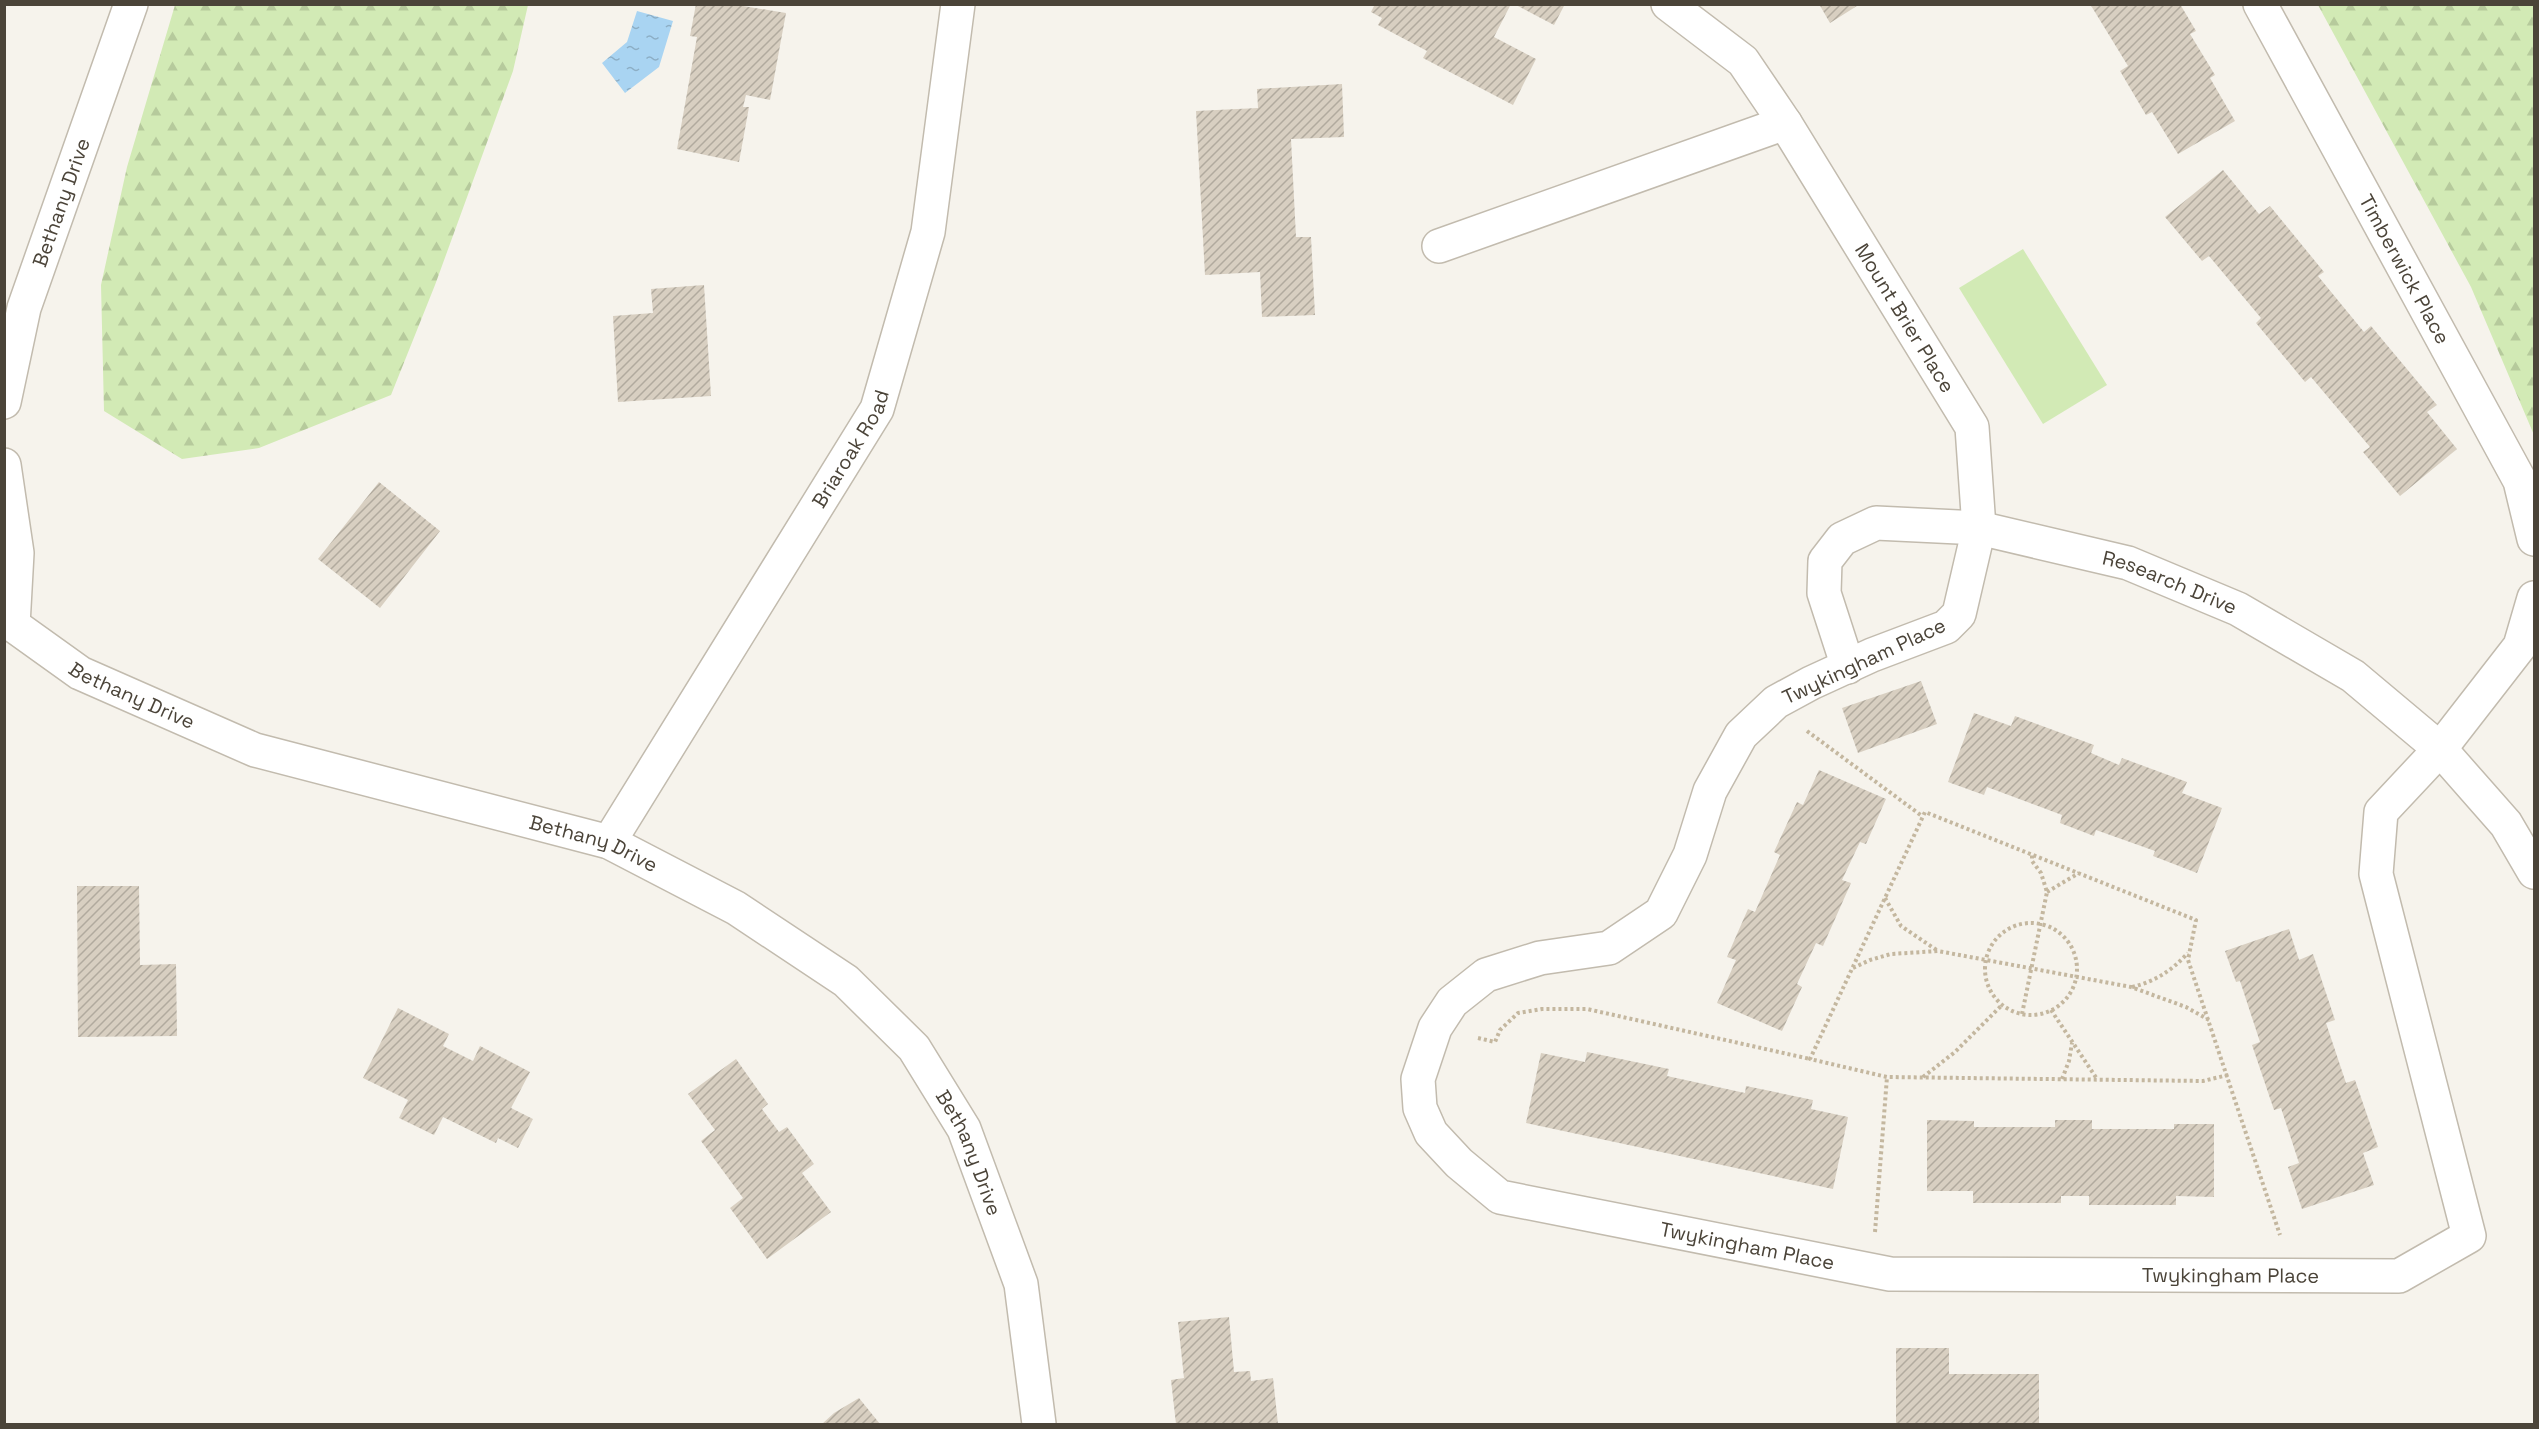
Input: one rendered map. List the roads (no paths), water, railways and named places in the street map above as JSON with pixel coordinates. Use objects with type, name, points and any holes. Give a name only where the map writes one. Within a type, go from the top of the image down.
[{"type":"street","name":"Bethany Drive","points":[[4,402],[24,308],[131,4]]},
{"type":"street","name":"Briaroak Road","points":[[609,842],[877,409],[928,232],[958,4]]},
{"type":"street","name":"Mount Brier Place","points":[[1668,4],[1743,61],[1785,123],[1972,427],[1979,528]]},
{"type":"street","name":"Timberwick Place","points":[[2260,4],[2520,481],[2535,539]]},
{"type":"street","points":[[1439,246],[1785,123]]},
{"type":"street","name":"Bethany Drive","points":[[4,465],[17,553],[9,631],[80,673],[255,750],[609,842],[736,908],[846,981],[914,1048],[964,1129],[1021,1284],[1039,1425]]},
{"type":"street","name":"Research Drive","points":[[1848,667],[1824,593],[1825,561],[1842,539],[1876,523],[1979,528],[2128,563],[2238,609],[2353,676],[2440,749],[2506,824],[2535,872]]},
{"type":"street","name":"Twykingham Place","points":[[1979,528],[1959,614],[1946,627],[1872,655],[1811,683],[1772,705],[1741,735],[1710,791],[1690,855],[1661,913],[1609,948],[1540,958],[1486,975],[1452,1002],[1435,1028],[1418,1079],[1420,1108],[1431,1133],[1459,1163],[1500,1197],[1890,1274],[2399,1276],[2469,1236],[2376,874],[2381,812],[2440,749]]},
{"type":"street","points":[[2440,749],[2520,646],[2535,597]]},
{"type":"water","points":[[637,11],[673,21],[659,67],[625,93],[602,63],[627,42]]}]
